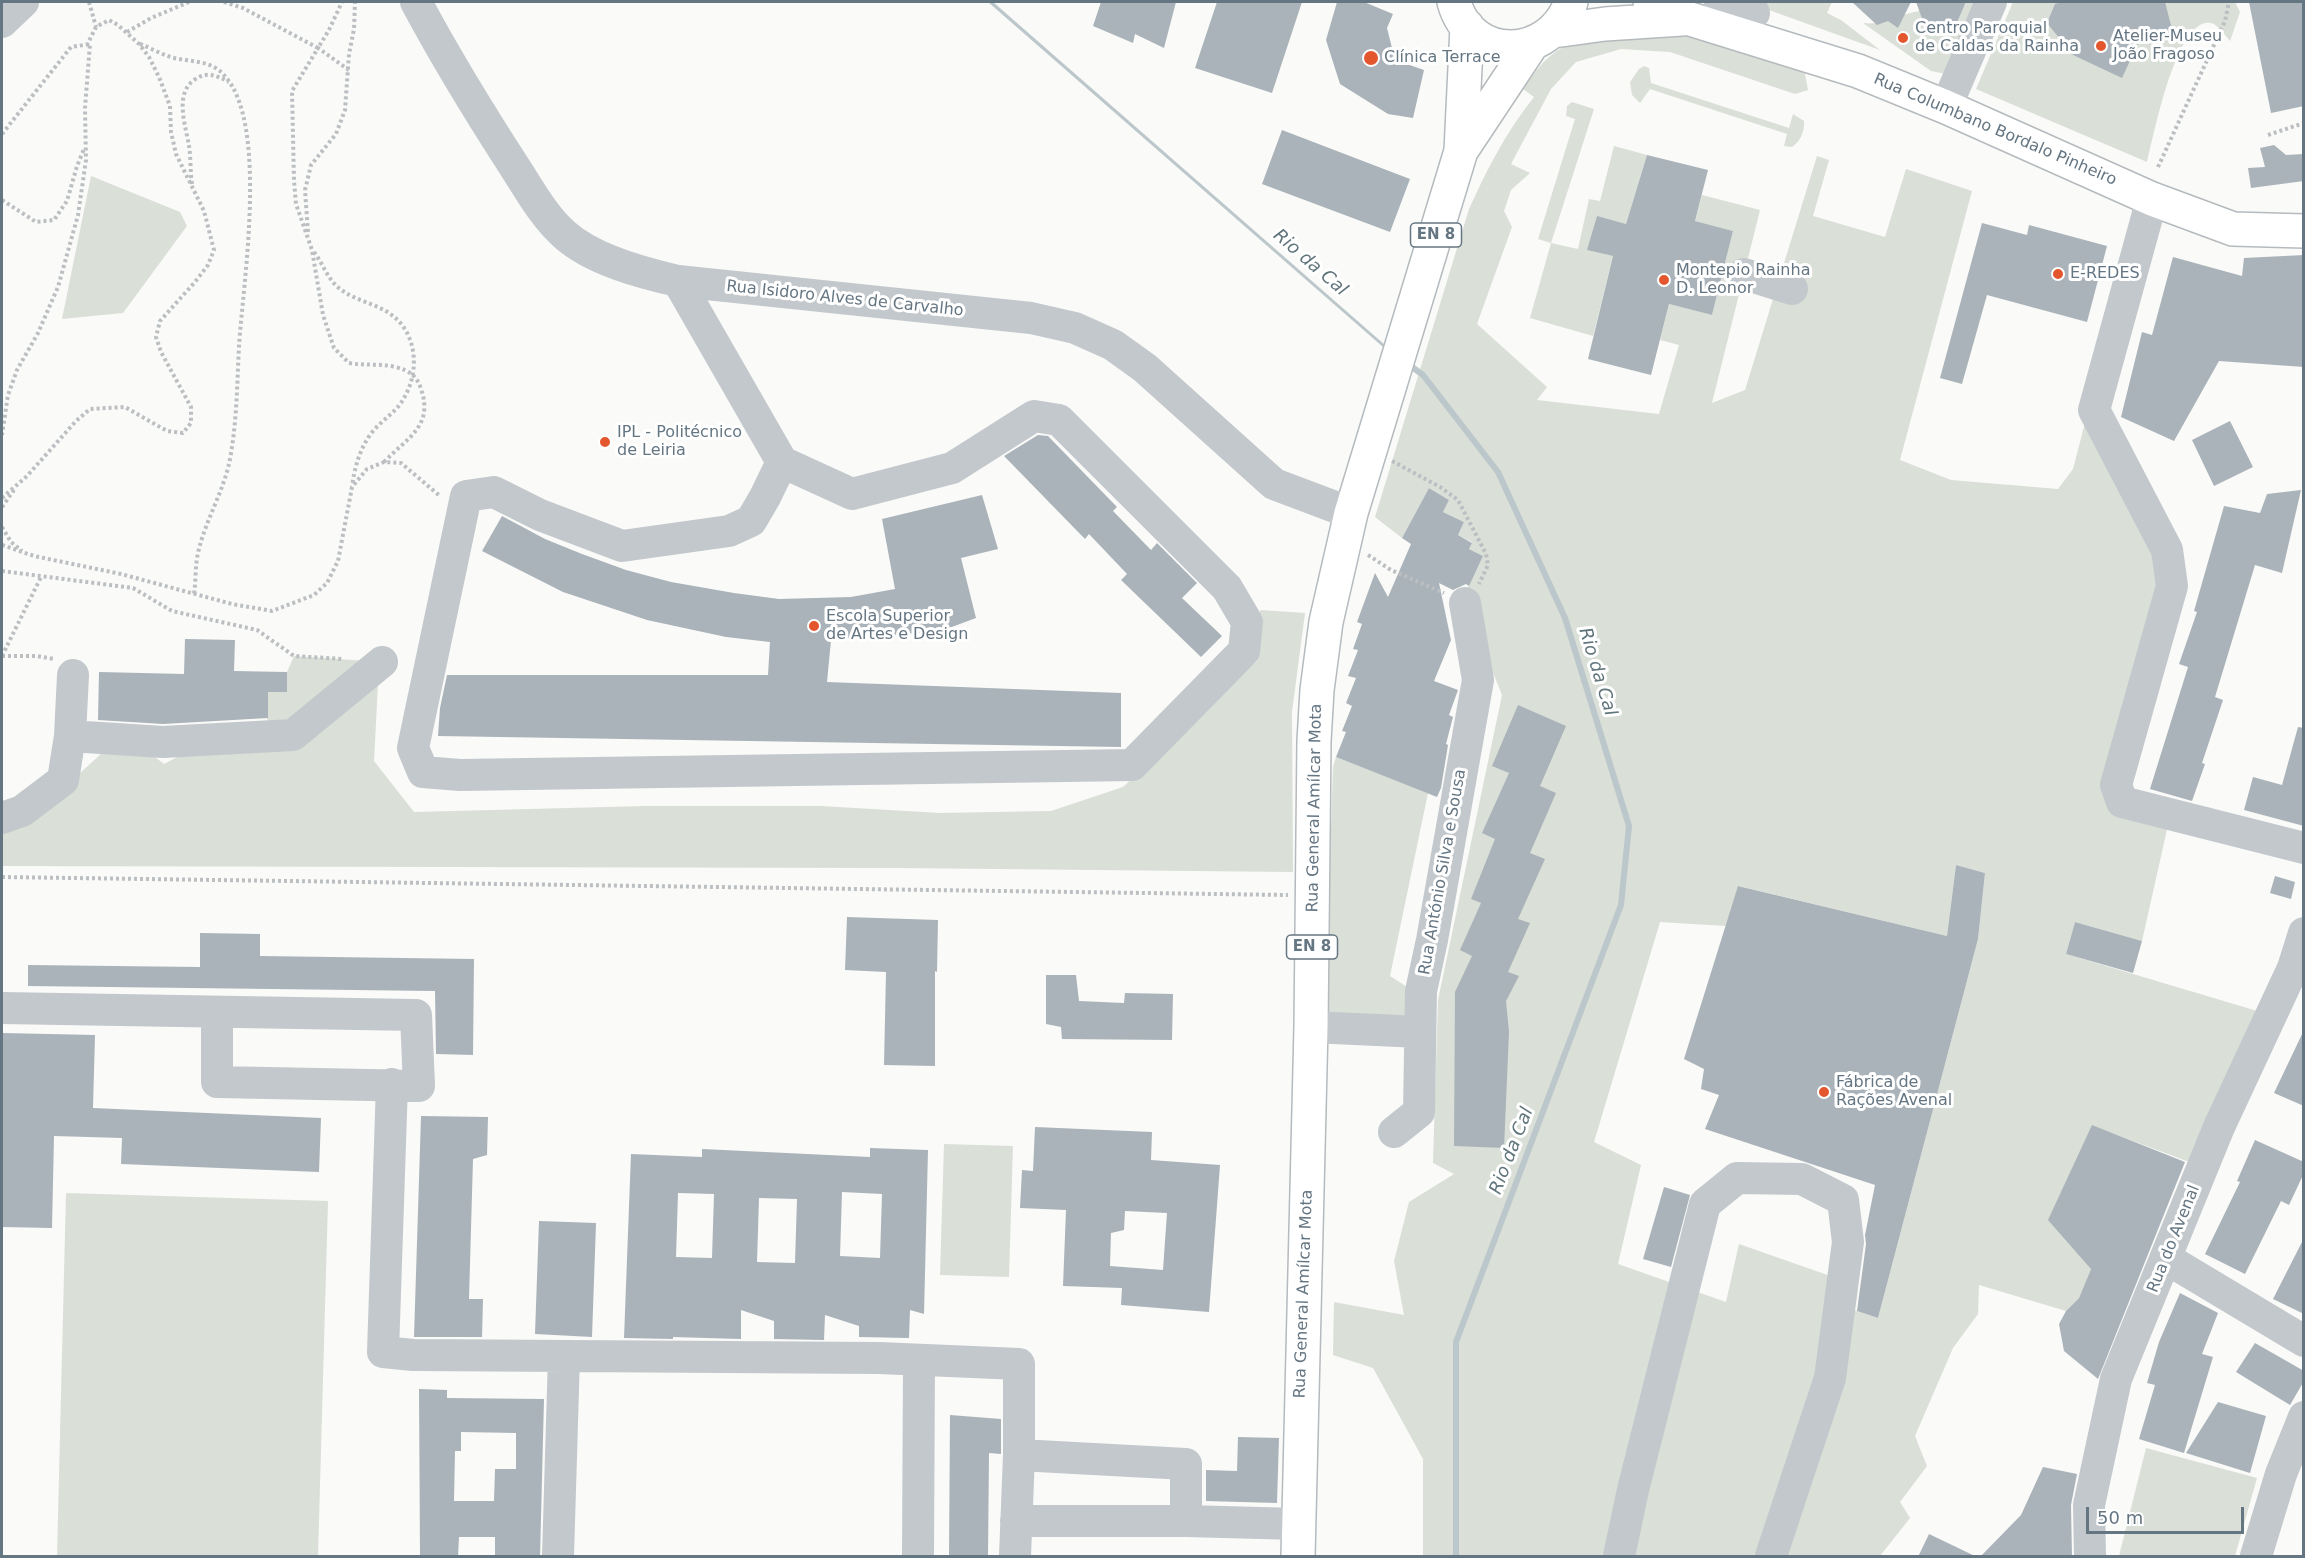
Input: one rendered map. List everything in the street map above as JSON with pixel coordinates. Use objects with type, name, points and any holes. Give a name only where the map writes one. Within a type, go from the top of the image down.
[{"type":"main road","points":[[1461,151],[1543,38],[1566,16],[1571,2]]},
{"type":"main road","points":[[1650,2],[1687,18]]},
{"type":"main road","points":[[1456,10],[1479,37],[1495,45],[1512,47],[1605,24],[1687,18]]},
{"type":"main road","points":[[1456,10],[1461,151]]},
{"type":"main road","name":"Rua Columbano Bordalo Pinheiro","points":[[1687,18],[1829,61],[1946,107],[2152,199],[2233,229],[2304,231]]},
{"type":"main road","name":"Rua General Amílcar Mota","points":[[1298,1557],[1311,1027],[1314,741],[1317,690],[1326,622],[1351,513],[1461,151]]},
{"type":"street","points":[[2,21],[23,2]]},
{"type":"street","name":"Rua Isidoro Alves de Carvalho","points":[[416,2],[446,59],[538,202],[565,236],[601,257],[641,273],[678,281],[1031,318],[1075,328],[1113,345],[1145,368],[1274,484],[1351,513]]},
{"type":"street","points":[[1720,2],[1754,13]]},
{"type":"street","points":[[1946,107],[1991,2]]},
{"type":"street","points":[[2152,199],[2094,410],[2168,550],[2172,586],[2116,785],[2122,802],[2304,848]]},
{"type":"street","points":[[1744,274],[1792,290]]},
{"type":"street","points":[[678,281],[782,462],[852,494],[952,468],[1034,416],[1059,420],[1227,588],[1247,622],[1244,651],[1132,765],[460,775],[423,772],[413,747],[466,496],[494,492],[540,515],[622,546],[729,531],[751,521],[782,462]]},
{"type":"street","name":"Rua António Silva e Sousa","points":[[1394,1132],[1419,1112],[1421,991],[1478,680],[1465,603]]},
{"type":"street","points":[[70,736],[163,742],[293,735],[382,662]]},
{"type":"street","points":[[2,818],[22,811],[63,780],[70,736],[73,675]]},
{"type":"street","name":"Rua do Avenal","points":[[2090,1557],[2089,1505],[2116,1379],[2167,1259],[2218,1126],[2293,968],[2304,933]]},
{"type":"street","points":[[2,1008],[416,1015],[419,1086],[217,1082],[217,1012]]},
{"type":"street","points":[[1311,1027],[1420,1032]]},
{"type":"street","points":[[392,1084],[383,1352],[413,1355],[919,1360],[1019,1364],[1019,1455],[1015,1557]]},
{"type":"street","points":[[1619,1557],[1633,1490],[1705,1204],[1737,1178],[1802,1179],[1843,1200],[1848,1242],[1830,1378],[1772,1557]]},
{"type":"street","points":[[2167,1259],[2304,1341]]},
{"type":"street","points":[[558,1557],[564,1356]]},
{"type":"street","points":[[918,1557],[919,1360]]},
{"type":"street","points":[[2256,1557],[2281,1474],[2304,1417]]},
{"type":"street","points":[[1019,1455],[1186,1464],[1186,1521]]},
{"type":"street","points":[[1016,1521],[1186,1521],[1298,1524]]},
{"type":"path","points":[[89,2],[96,27]]},
{"type":"path","points":[[127,32],[158,14],[189,2]]},
{"type":"path","points":[[224,2],[243,8],[318,48],[349,70]]},
{"type":"path","points":[[342,2],[329,30],[292,91],[291,120],[294,135],[296,204],[312,250],[323,315],[334,348],[349,363],[375,363],[413,373],[424,399],[424,417],[415,432],[384,462],[367,469],[352,487]]},
{"type":"path","points":[[309,242],[305,190],[311,165],[336,135],[345,110],[355,2]]},
{"type":"path","points":[[2158,167],[2225,21],[2229,2]]},
{"type":"path","points":[[2,498],[90,409],[125,407],[167,431],[183,433],[191,423],[191,407],[161,352],[156,337],[160,321],[202,274],[214,250],[204,211],[176,154],[171,132],[170,106],[149,57],[127,32],[109,20],[96,27],[87,45]]},
{"type":"path","points":[[2,134],[71,47],[90,44],[85,108],[86,145],[78,215],[65,264],[44,321],[17,370],[8,395],[2,435]]},
{"type":"path","points":[[139,44],[173,58],[215,67],[225,75],[245,121],[249,153],[249,248],[229,461],[197,555],[194,594]]},
{"type":"path","points":[[192,187],[183,98],[188,85],[205,74],[214,75],[229,82]]},
{"type":"path","points":[[2268,135],[2304,123]]},
{"type":"path","points":[[2,200],[36,222],[54,220],[67,201],[86,145]]},
{"type":"path","points":[[2,545],[86,568],[121,574],[194,594],[272,611],[314,595],[327,583],[338,561],[356,464],[371,434],[404,399],[415,361],[411,338],[401,324],[389,312],[342,290],[331,281],[312,250]]},
{"type":"path","points":[[1365,553],[1391,570],[1465,603],[1482,581],[1488,566],[1486,554],[1458,500],[1440,487],[1392,461]]},
{"type":"path","points":[[384,462],[401,463],[441,498]]},
{"type":"path","points":[[2,507],[22,480]]},
{"type":"path","points":[[2,527],[11,543],[25,553]]},
{"type":"path","points":[[2,572],[133,588],[172,611],[257,630],[294,656],[382,662]]},
{"type":"path","points":[[41,576],[2,656],[51,657],[63,663],[73,675]]},
{"type":"path","points":[[2,877],[1313,894]]},
{"type":"shaded area","points":[[988,2],[993,2],[1385,345],[1383,347]]},
{"type":"shaded area","points":[[1767,2],[1832,2],[1827,13],[1841,20],[1880,50],[1766,9]]},
{"type":"shaded area","points":[[1964,2],[1980,2],[1946,74],[1931,71],[1863,23],[1878,23],[1920,11],[1923,21],[1952,33],[1966,3]]},
{"type":"shaded area","points":[[2013,2],[2235,2],[2240,12],[2230,41],[2214,24],[2201,25],[2189,36],[2178,55],[2169,79],[2147,162],[1976,89]]},
{"type":"shaded area","points":[[1672,34],[1707,38],[1804,69],[1808,90],[1795,94],[1670,52],[1621,49],[1576,62],[1551,89],[1511,164],[1530,173],[1511,190],[1504,211],[1512,227],[1477,324],[1547,387],[1537,400],[1659,414],[1679,345],[1660,340],[1669,304],[1712,315],[1733,231],[1695,221],[1702,195],[1760,210],[1712,403],[1745,390],[1817,156],[1829,160],[1813,216],[1885,237],[1906,169],[1972,191],[1900,460],[1951,480],[2058,489],[2073,469],[2087,415],[2162,554],[2163,585],[2109,785],[2168,825],[2142,941],[2075,922],[2066,954],[2264,1013],[2192,1163],[2093,1126],[2091,1269],[2079,1298],[2066,1311],[1979,1285],[1978,1314],[1953,1348],[1915,1436],[1927,1466],[1900,1502],[1910,1518],[1880,1556],[1423,1556],[1423,1459],[1373,1368],[1333,1355],[1334,1302],[1404,1315],[1394,1261],[1409,1202],[1454,1174],[1433,1163],[1438,1000],[1502,695],[1465,603],[1461,601],[1483,556],[1469,549],[1472,542],[1458,535],[1464,522],[1443,512],[1449,500],[1429,488],[1402,538],[1375,517],[1469,209],[1498,151],[1534,97],[1523,89],[1545,61],[1567,45],[1611,35]],"holes":[[[1956,865],[1985,873],[1978,939],[1878,1318],[1851,1309],[1856,1285],[1739,1244],[1726,1302],[1618,1264],[1641,1165],[1594,1142],[1660,922],[1726,926],[1739,886],[1947,936]]]},
{"type":"shaded area","points":[[1644,66],[1649,68],[1651,83],[1789,128],[1793,114],[1804,121],[1804,129],[1792,147],[1784,146],[1787,134],[1650,89],[1640,103],[1632,95],[1630,82]]},
{"type":"shaded area","points":[[1572,102],[1594,109],[1551,243],[1538,239],[1575,119],[1566,116],[1567,106]]},
{"type":"shaded area","points":[[1614,146],[1647,155],[1626,224],[1597,217],[1588,250],[1613,256],[1593,336],[1530,318],[1551,243],[1578,249],[1589,199],[1600,201]]},
{"type":"shaded area","points":[[91,176],[180,212],[187,226],[123,313],[62,319]]},
{"type":"shaded area","points":[[1260,610],[1305,613],[1292,712],[1293,872],[896,868],[2,866],[2,826],[56,795],[102,753],[146,750],[164,764],[179,756],[267,730],[268,692],[286,692],[287,672],[294,656],[382,662],[378,684],[374,761],[414,812],[645,806],[821,806],[940,813],[1051,811],[1123,787],[1257,661]]},
{"type":"shaded area","points":[[1336,757],[1428,793],[1390,976],[1415,992],[1414,1019],[1323,1017],[1333,767]]},
{"type":"shaded area","points":[[944,1144],[1013,1146],[1009,1277],[940,1275]]},
{"type":"shaded area","points":[[66,1193],[328,1201],[318,1556],[57,1556]]},
{"type":"shaded area","points":[[2146,1448],[2257,1478],[2235,1556],[2119,1556]]},
{"type":"building","points":[[1101,2],[1176,2],[1164,48],[1135,34],[1133,43],[1093,26]]},
{"type":"building","points":[[1217,2],[1302,2],[1272,93],[1195,68]]},
{"type":"building","points":[[1337,2],[1364,2],[1393,14],[1387,28],[1395,60],[1424,70],[1413,118],[1388,114],[1340,84],[1326,40]]},
{"type":"building","points":[[1852,2],[1911,2],[1898,28],[1888,21],[1877,25]]},
{"type":"building","points":[[1916,2],[1966,2],[1952,34],[1923,21]]},
{"type":"building","name":"Atelier-Museu João Fragoso","points":[[2062,2],[2165,2],[2174,37],[2141,37],[2122,78],[2073,55],[2047,23],[2055,4]]},
{"type":"building","points":[[2249,2],[2304,2],[2304,106],[2271,113]]},
{"type":"building","points":[[1282,130],[1410,179],[1390,232],[1262,184]]},
{"type":"building","points":[[2274,145],[2286,155],[2304,154],[2304,181],[2251,188],[2248,168],[2265,167],[2260,148]]},
{"type":"building","name":"Montepio Rainha D. Leonor","points":[[1647,155],[1708,170],[1695,221],[1733,231],[1712,315],[1669,304],[1651,375],[1588,359],[1613,256],[1587,250],[1597,216],[1626,224]]},
{"type":"building","points":[[1982,223],[2027,235],[2029,225],[2107,246],[2087,322],[1987,295],[1962,384],[1940,378]]},
{"type":"building","points":[[2304,255],[2304,367],[2219,361],[2174,441],[2121,417],[2142,332],[2152,335],[2173,257],[2242,276],[2244,258]]},
{"type":"building","points":[[2230,421],[2253,467],[2214,486],[2192,440]]},
{"type":"building","points":[[1038,435],[1048,436],[1117,507],[1113,511],[1151,550],[1157,543],[1197,583],[1182,598],[1222,636],[1201,657],[1121,580],[1127,574],[1089,534],[1085,539],[1004,456]]},
{"type":"building","points":[[1429,488],[1449,500],[1443,512],[1464,522],[1458,535],[1472,543],[1469,549],[1483,556],[1469,586],[1466,584],[1453,590],[1439,583],[1451,640],[1434,681],[1458,690],[1449,715],[1453,717],[1446,744],[1448,745],[1441,788],[1437,797],[1336,757],[1346,732],[1342,731],[1352,706],[1346,703],[1356,678],[1348,676],[1358,650],[1353,649],[1362,624],[1357,622],[1375,573],[1388,597],[1411,544],[1402,538]]},
{"type":"building","points":[[2301,490],[2282,573],[2255,565],[2215,697],[2223,700],[2192,801],[2150,789],[2188,667],[2179,664],[2197,612],[2194,611],[2224,506],[2260,513],[2267,494]]},
{"type":"building","name":"Escola Superior de Artes e Design","points":[[982,495],[998,549],[961,558],[976,618],[941,631],[831,640],[827,682],[1121,693],[1121,747],[438,736],[440,708],[447,675],[768,675],[770,642],[726,637],[647,620],[563,592],[482,551],[502,516],[545,539],[582,554],[626,570],[671,582],[779,599],[851,597],[895,589],[882,519]]},
{"type":"building","points":[[185,639],[235,640],[234,671],[287,672],[287,692],[268,692],[268,718],[163,724],[98,720],[99,672],[184,674]]},
{"type":"building","points":[[1518,705],[1566,726],[1540,786],[1556,793],[1530,853],[1545,859],[1518,919],[1530,923],[1508,972],[1519,976],[1506,1001],[1509,1032],[1504,1148],[1454,1146],[1455,992],[1472,956],[1460,950],[1481,903],[1471,899],[1495,839],[1482,833],[1509,773],[1492,766]]},
{"type":"building","points":[[2298,727],[2304,728],[2304,826],[2244,810],[2253,777],[2282,785]]},
{"type":"building","name":"Fábrica de Rações Avenal","points":[[1956,865],[1985,873],[1978,939],[1878,1318],[1857,1311],[1866,1244],[1865,1235],[1875,1185],[1705,1129],[1719,1095],[1701,1089],[1704,1069],[1684,1059],[1738,886],[1947,936]]},
{"type":"building","points":[[2275,876],[2295,882],[2291,899],[2270,893]]},
{"type":"building","points":[[847,917],[938,920],[937,972],[935,971],[935,1066],[884,1065],[886,972],[845,970]]},
{"type":"building","points":[[2075,922],[2142,941],[2133,973],[2066,954]]},
{"type":"building","points":[[200,933],[260,934],[260,956],[474,959],[473,1055],[436,1054],[435,991],[28,986],[28,965],[200,967]]},
{"type":"building","points":[[1046,975],[1076,975],[1079,1001],[1124,1003],[1125,993],[1173,994],[1172,1040],[1062,1039],[1061,1027],[1046,1024]]},
{"type":"building","points":[[2304,1030],[2304,1106],[2274,1093]]},
{"type":"building","points":[[2,1033],[95,1035],[93,1108],[321,1118],[319,1172],[121,1164],[122,1138],[54,1136],[52,1228],[2,1227]]},
{"type":"building","points":[[421,1116],[488,1117],[487,1155],[473,1159],[469,1299],[483,1299],[482,1337],[414,1337]]},
{"type":"building","points":[[2092,1125],[2185,1162],[2098,1379],[2064,1351],[2059,1324],[2066,1311],[2079,1298],[2091,1269],[2048,1220]]},
{"type":"building","points":[[1035,1127],[1152,1132],[1151,1160],[1220,1165],[1209,1312],[1121,1305],[1122,1288],[1063,1286],[1066,1210],[1020,1208],[1022,1170],[1033,1171]],"holes":[[[1125,1211],[1167,1213],[1163,1270],[1110,1266],[1111,1233],[1124,1230]]]},
{"type":"building","points":[[2255,1140],[2304,1162],[2304,1173],[2289,1205],[2281,1201],[2245,1274],[2205,1254],[2240,1182],[2237,1181]]},
{"type":"building","points":[[870,1148],[928,1150],[924,1314],[910,1310],[909,1338],[859,1337],[859,1326],[825,1315],[824,1340],[774,1339],[774,1321],[741,1310],[741,1339],[624,1338],[631,1154],[702,1157],[702,1149],[870,1157]],"holes":[[[842,1192],[882,1194],[880,1258],[840,1256]],[[678,1193],[714,1194],[712,1258],[676,1257]],[[759,1198],[797,1199],[795,1263],[757,1262]]]},
{"type":"building","points":[[1664,1187],[1690,1195],[1671,1267],[1643,1259]]},
{"type":"building","points":[[539,1221],[596,1223],[592,1337],[535,1334]]},
{"type":"building","points":[[2304,1238],[2304,1314],[2273,1299]]},
{"type":"building","points":[[2180,1293],[2218,1313],[2202,1354],[2213,1357],[2184,1453],[2139,1439],[2155,1385],[2147,1383],[2159,1342]]},
{"type":"building","points":[[2255,1343],[2304,1371],[2304,1381],[2290,1405],[2236,1372]]},
{"type":"building","points":[[419,1389],[447,1390],[447,1398],[544,1399],[540,1557],[495,1557],[495,1537],[459,1537],[458,1557],[420,1557]],"holes":[[[461,1432],[516,1433],[516,1469],[495,1469],[494,1501],[454,1501],[455,1451],[461,1451]]]},
{"type":"building","points":[[2218,1402],[2266,1416],[2250,1473],[2186,1453]]},
{"type":"building","points":[[950,1415],[1001,1419],[1001,1454],[989,1453],[988,1557],[949,1557]]},
{"type":"building","points":[[1238,1437],[1279,1438],[1277,1503],[1206,1501],[1206,1470],[1237,1471]]},
{"type":"building","points":[[2043,1467],[2077,1474],[2071,1505],[2072,1557],[1980,1557],[2021,1515]]},
{"type":"building","points":[[1929,1534],[1977,1557],[1918,1557]]},
{"type":"waterway","name":"Rio da Cal","points":[[1408,364],[1423,375],[1498,472],[1565,618],[1629,826],[1621,905],[1456,1342],[1456,1556]]},
{"type":"place","name":"Centro Paroquial de Caldas da Rainha","points":[[1903,38]]},
{"type":"place","name":"Atelier-Museu João Fragoso","points":[[2101,46]]},
{"type":"place","name":"Clínica Terrace","points":[[1371,58]]},
{"type":"place","name":"E-REDES","points":[[2058,274]]},
{"type":"place","name":"Montepio Rainha D. Leonor","points":[[1664,280]]},
{"type":"place","name":"IPL - Politécnico de Leiria","points":[[605,442]]},
{"type":"place","name":"Escola Superior de Artes e Design","points":[[814,626]]},
{"type":"place","name":"Fábrica de Rações Avenal","points":[[1824,1092]]}]
